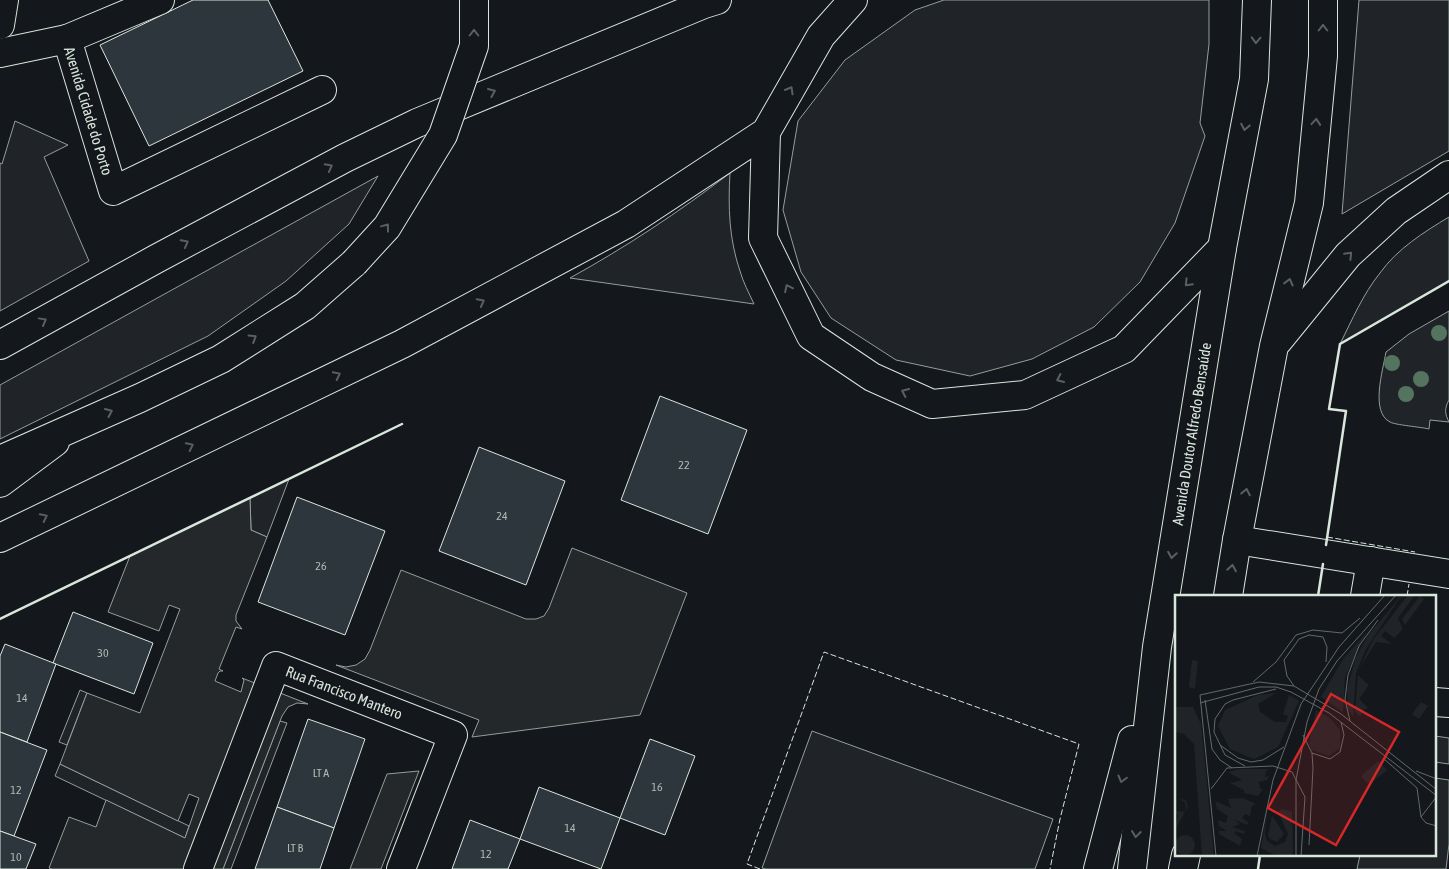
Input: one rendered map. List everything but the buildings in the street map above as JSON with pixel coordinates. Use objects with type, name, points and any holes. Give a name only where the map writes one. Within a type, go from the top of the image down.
[{"type":"main road","points":[[0,25],[4,0]]},
{"type":"main road","points":[[67,38],[160,0]]},
{"type":"main road","points":[[0,460],[140,398],[221,359],[305,306],[354,264],[387,227],[443,135],[474,46],[474,0]]},
{"type":"main road","points":[[0,345],[345,158],[417,123],[604,44],[717,0]]},
{"type":"main road","points":[[0,538],[402,344],[626,224],[766,132],[821,36],[852,0]]},
{"type":"main road","name":"Avenida Doutor Alfredo Bensaúde","points":[[1132,869],[1157,647],[1222,248],[1254,79],[1257,0]]},
{"type":"main road","points":[[1228,595],[1274,346],[1309,203],[1323,56],[1323,0]]},
{"type":"main road","name":"Avenida Cidade do Porto","points":[[0,53],[67,38],[113,191],[322,90]]},
{"type":"main road","points":[[766,132],[763,238],[811,336],[872,377],[932,404],[1025,395],[1124,349],[1222,248]]},
{"type":"main road","points":[[1274,346],[1348,256],[1396,211],[1449,175]]},
{"type":"main road","points":[[0,483],[77,426]]},
{"type":"main road","points":[[1237,540],[1449,574]]},
{"type":"main road","points":[[1365,595],[1371,561]]},
{"type":"main road","points":[[1098,869],[1157,647]]},
{"type":"main road","name":"Rua Francisco Mantero","points":[[198,869],[276,666],[453,735],[401,869]]},
{"type":"main road","points":[[1436,702],[1449,703]]},
{"type":"main road","points":[[1183,869],[1186,856]]},
{"type":"shaded area","points":[[944,0],[1209,0],[1209,44],[1200,123],[1205,136],[1175,223],[1140,282],[1094,327],[1032,359],[970,376],[896,360],[831,318],[801,272],[783,210],[798,121],[845,60],[915,10]]},
{"type":"shaded area","points":[[1359,0],[1449,0],[1449,151],[1342,214]]},
{"type":"shaded area","points":[[15,121],[68,145],[44,157],[89,261],[0,311],[0,163],[2,164]]},
{"type":"shaded area","points":[[730,173],[729,211],[731,235],[741,275],[754,304],[570,278],[652,228]]},
{"type":"shaded area","points":[[378,176],[349,224],[286,281],[208,336],[0,439],[0,385]]},
{"type":"shaded area","points":[[1449,217],[1449,281],[1340,344],[1363,298],[1387,264],[1412,242]]},
{"type":"shaded area","points":[[1449,311],[1449,400],[1446,411],[1449,422],[1430,420],[1429,429],[1390,422],[1384,417],[1379,400],[1386,352],[1409,334]]},
{"type":"shaded area","points":[[289,479],[267,537],[251,530],[250,498]]},
{"type":"shaded area","points":[[250,498],[251,530],[267,537],[236,615],[236,621],[242,629],[236,627],[219,669],[223,671],[218,673],[215,681],[241,692],[244,680],[242,678],[308,704],[297,703],[288,707],[282,716],[223,869],[49,868],[69,817],[96,827],[106,800],[185,838],[199,798],[189,794],[178,821],[60,764],[87,693],[140,713],[180,609],[169,605],[159,631],[108,612],[130,556]]},
{"type":"shaded area","points":[[572,548],[687,593],[640,715],[472,737],[479,720],[336,665],[346,667],[356,665],[365,659],[401,570],[526,619],[536,619],[544,616],[549,608]]},
{"type":"shaded area","points":[[80,690],[87,693],[67,745],[59,742]]},
{"type":"shaded area","points":[[280,721],[287,723],[231,869],[223,869]]},
{"type":"shaded area","points":[[812,731],[1053,819],[1035,869],[762,868]]},
{"type":"shaded area","points":[[1436,736],[1449,738],[1449,764],[1436,762]]},
{"type":"shaded area","points":[[60,764],[189,826],[185,838],[55,776]]},
{"type":"shaded area","points":[[419,771],[381,869],[350,869],[387,774]]},
{"type":"shaded area","points":[[1436,778],[1449,780],[1449,844],[1446,869],[1357,869],[1360,856],[1436,856]]},
{"type":"fence","points":[[1327,537],[1415,552]]},
{"type":"fence","points":[[1407,595],[1409,584]]},
{"type":"fence","points":[[760,869],[747,864],[824,652],[1079,744],[1060,819],[1050,869]]},
{"type":"wall","points":[[1326,545],[1346,411],[1329,409],[1340,344],[1449,281]]},
{"type":"wall","points":[[0,619],[402,424]]},
{"type":"wall","points":[[1318,595],[1323,564]]},
{"type":"wall","points":[[1258,869],[1260,856]]}]
